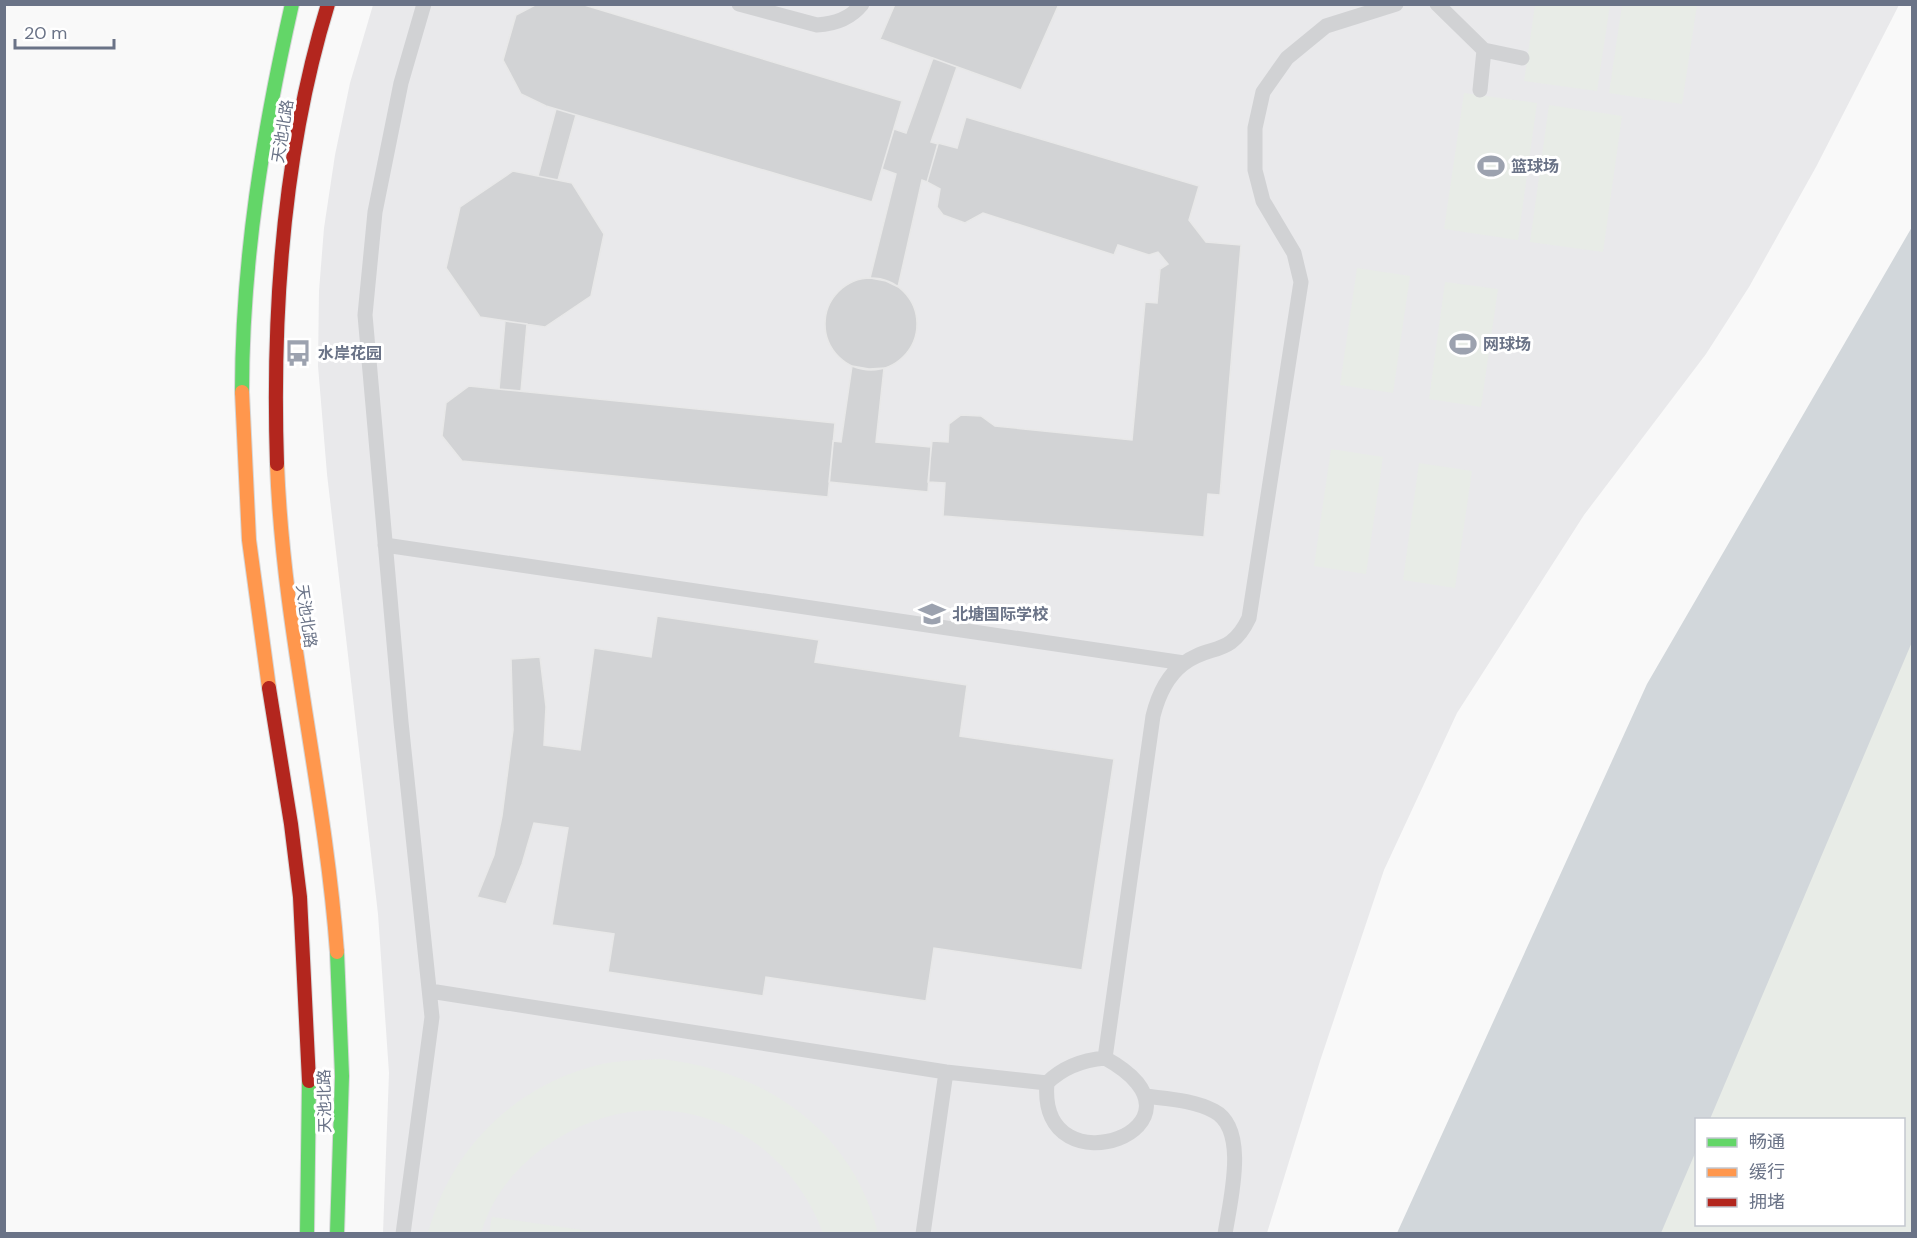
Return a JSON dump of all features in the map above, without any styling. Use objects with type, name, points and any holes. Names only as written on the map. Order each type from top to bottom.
[{"type":"street","name":"天池北路","points":[[292,4],[267,123],[256,193],[242,361],[251,555],[293,837],[305,959],[310,1080],[307,1233]]},
{"type":"street","name":"天池北路","points":[[328,4],[306,89],[289,194],[276,332],[274,406],[286,581],[322,813],[333,920],[341,1095],[337,1233]]},
{"type":"lane","points":[[403,1233],[432,1017],[365,315],[375,212],[401,83],[424,4]]},
{"type":"lane","points":[[739,4],[817,25],[829,25],[848,18],[862,4]]},
{"type":"lane","points":[[1105,1058],[1153,716],[1159,695],[1170,677],[1184,663],[1221,648],[1241,635],[1249,618],[1301,282],[1294,253],[1263,201],[1255,170],[1255,128],[1263,92],[1287,58],[1326,26],[1396,4]]},
{"type":"lane","points":[[1437,4],[1484,50],[1522,58]]},
{"type":"lane","points":[[1480,90],[1484,50]]},
{"type":"lane","points":[[386,545],[1184,663]]},
{"type":"lane","points":[[430,991],[946,1072],[1047,1083],[1070,1067],[1091,1059],[1105,1058],[1134,1077],[1145,1096],[1144,1113],[1140,1125],[1126,1136],[1095,1144],[1070,1137],[1060,1128],[1048,1109],[1047,1083]]},
{"type":"lane","points":[[923,1233],[946,1072]]},
{"type":"lane","points":[[1145,1096],[1203,1106],[1228,1122],[1232,1130],[1234,1157],[1225,1233]]},
{"type":"shaded area","name":"北塘国际学校","points":[[373,5],[1899,5],[1816,167],[1749,287],[1706,354],[1584,515],[1457,713],[1384,870],[1320,1061],[1267,1233],[383,1233],[389,1073],[378,914],[327,474],[318,366],[319,291],[324,228],[335,155],[350,83]]},
{"type":"shaded area","points":[[1535,5],[1610,5],[1597,91],[1524,81]]},
{"type":"shaded area","points":[[1622,5],[1697,5],[1682,104],[1609,93]]},
{"type":"shaded area","name":"篮球场","points":[[1464,93],[1537,103],[1518,240],[1444,229]]},
{"type":"shaded area","name":"篮球场","points":[[1549,105],[1622,116],[1603,252],[1530,242]]},
{"type":"shaded area","points":[[1912,227],[1912,642],[1710,1118],[1695,1118],[1695,1153],[1661,1233],[1397,1233],[1647,684]]},
{"type":"shaded area","points":[[1357,268],[1410,276],[1393,393],[1340,385]]},
{"type":"shaded area","name":"网球场","points":[[1445,282],[1498,289],[1481,407],[1429,399]]},
{"type":"shaded area","points":[[1331,449],[1383,457],[1366,574],[1314,566]]},
{"type":"shaded area","points":[[1419,463],[1472,471],[1455,588],[1403,580]]},
{"type":"shaded area","points":[[1912,482],[1912,1233],[1550,1233]]},
{"type":"shaded area","points":[[662,1059],[700,1066],[735,1077],[768,1092],[798,1112],[825,1135],[848,1164],[865,1196],[878,1233],[823,1233],[804,1194],[778,1162],[747,1137],[712,1120],[674,1111],[634,1111],[594,1121],[555,1140],[530,1158],[500,1192],[481,1233],[428,1233],[439,1202],[470,1147],[491,1124],[515,1104],[542,1087],[602,1064]]},
{"type":"shaded area","points":[[492,1217],[603,1233],[489,1233]]},
{"type":"building","points":[[537,4],[581,4],[902,101],[872,202],[546,106],[521,94],[503,60],[516,15]]},
{"type":"building","points":[[895,4],[1059,4],[1021,90],[880,39]]},
{"type":"building","points":[[933,58],[957,67],[931,142],[938,144],[927,182],[922,180],[898,287],[886,281],[870,278],[896,174],[882,169],[894,129],[906,133]]},
{"type":"building","points":[[556,109],[576,115],[558,180],[538,176]]},
{"type":"building","points":[[966,117],[1199,186],[1189,220],[1206,242],[1241,245],[1220,495],[1208,494],[1204,537],[943,516],[945,483],[928,482],[932,441],[948,442],[949,424],[961,415],[981,416],[995,426],[1132,440],[1145,302],[1157,303],[1160,269],[1168,264],[1158,252],[1149,255],[1118,245],[1114,255],[983,213],[965,223],[943,215],[937,207],[940,189],[927,182],[938,143],[957,148]]},
{"type":"building","points":[[513,171],[572,183],[604,234],[591,296],[545,327],[480,317],[446,268],[460,207]]},
{"type":"building","points":[[871,278],[888,282],[903,292],[913,307],[917,324],[913,341],[903,356],[888,366],[871,370],[854,366],[839,356],[829,341],[825,324],[829,307],[839,292],[854,282]]},
{"type":"building","points":[[505,321],[527,324],[521,391],[499,389]]},
{"type":"building","points":[[852,366],[869,369],[884,368],[876,442],[931,447],[928,492],[829,482],[833,441],[841,442]]},
{"type":"building","points":[[469,386],[835,423],[828,497],[462,461],[442,436],[446,403]]},
{"type":"building","points":[[657,616],[819,640],[815,662],[967,685],[960,736],[1114,759],[1082,970],[934,948],[926,1001],[766,977],[763,996],[608,972],[614,934],[552,925],[568,828],[534,823],[522,864],[506,904],[477,897],[494,855],[502,816],[513,730],[511,659],[540,657],[546,707],[544,745],[580,750],[594,648],[651,657]]},
{"type":"traffic: fast","points":[[242,392],[246,294],[256,196],[263,148],[292,4]]},
{"type":"traffic: fast","points":[[337,952],[342,1076],[337,1234]]},
{"type":"traffic: fast","points":[[307,1234],[309,1081]]},
{"type":"traffic: slow","points":[[242,392],[249,540],[269,688]]},
{"type":"traffic: slow","points":[[277,464],[287,587],[323,830],[337,952]]},
{"type":"traffic: jam","points":[[277,464],[277,348],[284,232],[300,116],[328,4]]},
{"type":"traffic: jam","points":[[269,688],[291,824],[300,897],[309,1081]]},
{"type":"place","name":"篮球场","points":[[1491,166]]},
{"type":"place","name":"网球场","points":[[1463,344]]},
{"type":"place","name":"水岸花园","points":[[298,353]]},
{"type":"place","name":"北塘国际学校","points":[[932,614]]}]
